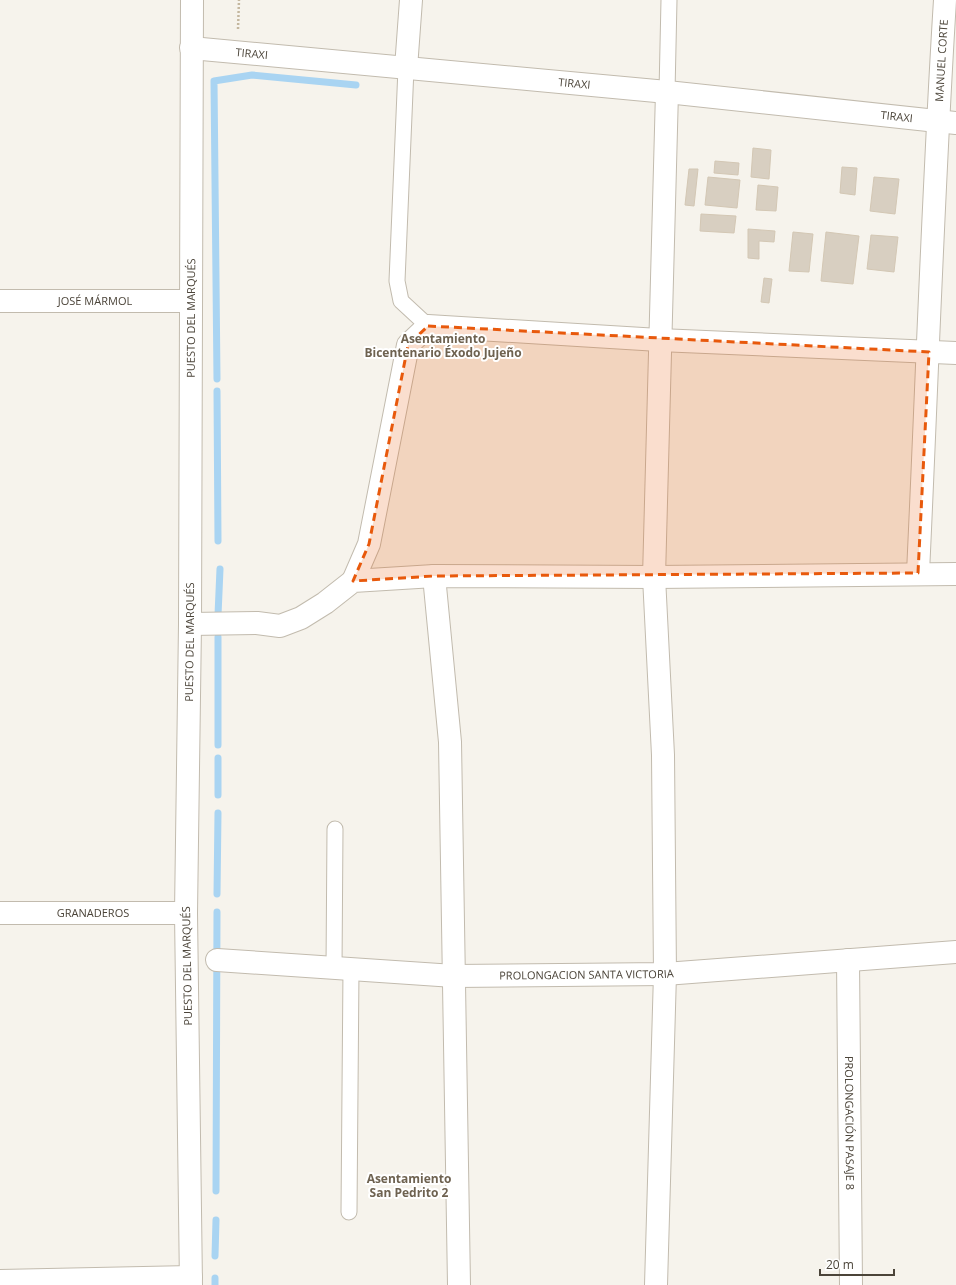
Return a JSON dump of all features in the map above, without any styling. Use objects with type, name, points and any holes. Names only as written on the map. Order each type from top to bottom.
[{"type":"street","name":"PUESTO DEL MARQUÉS","points":[[191,1281],[186,913],[190,624],[192,0]]},
{"type":"street","points":[[406,68],[411,0]]},
{"type":"street","name":"MANUEL CORTE","points":[[918,573],[929,352],[947,123],[945,0]]},
{"type":"street","name":"TIRAXI","points":[[191,48],[666,92],[947,123]]},
{"type":"street","points":[[656,1285],[665,974],[663,754],[654,577],[666,92]]},
{"type":"street","name":"JOSÉ MÁRMOL","points":[[0,300],[190,301]]},
{"type":"street","points":[[190,624],[257,624],[280,626],[301,618],[313,611],[353,581],[369,544],[408,345],[428,326],[659,340],[956,353]]},
{"type":"street","points":[[353,581],[434,576],[654,577],[918,573],[956,574]]},
{"type":"street","points":[[434,576],[450,742],[459,1285]]},
{"type":"street","name":"GRANADEROS","points":[[0,913],[186,913]]},
{"type":"street","name":"PROLONGACION SANTA VICTORIA","points":[[217,960],[454,976],[665,974],[956,952]]},
{"type":"street","name":"PROLONGACIÓN PASAJE 8","points":[[848,960],[851,1285]]},
{"type":"street","points":[[0,1280],[191,1281]]},
{"type":"lane","points":[[666,92],[669,0]]},
{"type":"lane","points":[[406,68],[397,281],[401,301],[428,326]]},
{"type":"lane","points":[[335,829],[342,969],[349,1212]]},
{"type":"highlighted area","points":[[428,326],[929,352],[918,573],[434,576],[353,581],[369,544],[408,345]]},
{"type":"building","points":[[753,148],[771,150],[769,179],[751,177]]},
{"type":"building","points":[[715,161],[739,163],[738,175],[714,173]]},
{"type":"building","points":[[842,167],[857,168],[855,195],[840,193]]},
{"type":"building","points":[[689,169],[698,169],[694,206],[685,205]]},
{"type":"building","points":[[708,177],[740,180],[737,208],[705,205]]},
{"type":"building","points":[[874,177],[899,179],[895,214],[870,211]]},
{"type":"building","points":[[758,185],[778,187],[776,211],[756,210]]},
{"type":"building","points":[[701,214],[736,216],[734,233],[700,231]]},
{"type":"building","points":[[748,229],[775,231],[774,242],[759,241],[759,259],[748,258]]},
{"type":"building","points":[[793,232],[813,234],[809,272],[789,271]]},
{"type":"building","points":[[826,232],[859,236],[853,284],[821,281]]},
{"type":"building","points":[[871,235],[898,237],[894,272],[867,269]]},
{"type":"building","points":[[764,278],[772,279],[769,303],[761,302]]},
{"type":"waterway","points":[[217,379],[214,81],[252,75],[356,85]]},
{"type":"waterway","points":[[217,391],[218,541]]},
{"type":"waterway","points":[[218,615],[220,569]]},
{"type":"waterway","points":[[218,637],[218,745]]},
{"type":"waterway","points":[[218,758],[218,795]]},
{"type":"waterway","points":[[217,894],[218,813]]},
{"type":"waterway","points":[[216,1191],[217,912]]},
{"type":"waterway","points":[[215,1256],[216,1220]]},
{"type":"waterway","points":[[215,1278],[215,1285]]},
{"type":"district","name":"Asentamiento Bicentenario Éxodo Jujeño","points":[[443,346]]},
{"type":"district","name":"Asentamiento San Pedrito 2","points":[[409,1186]]}]
